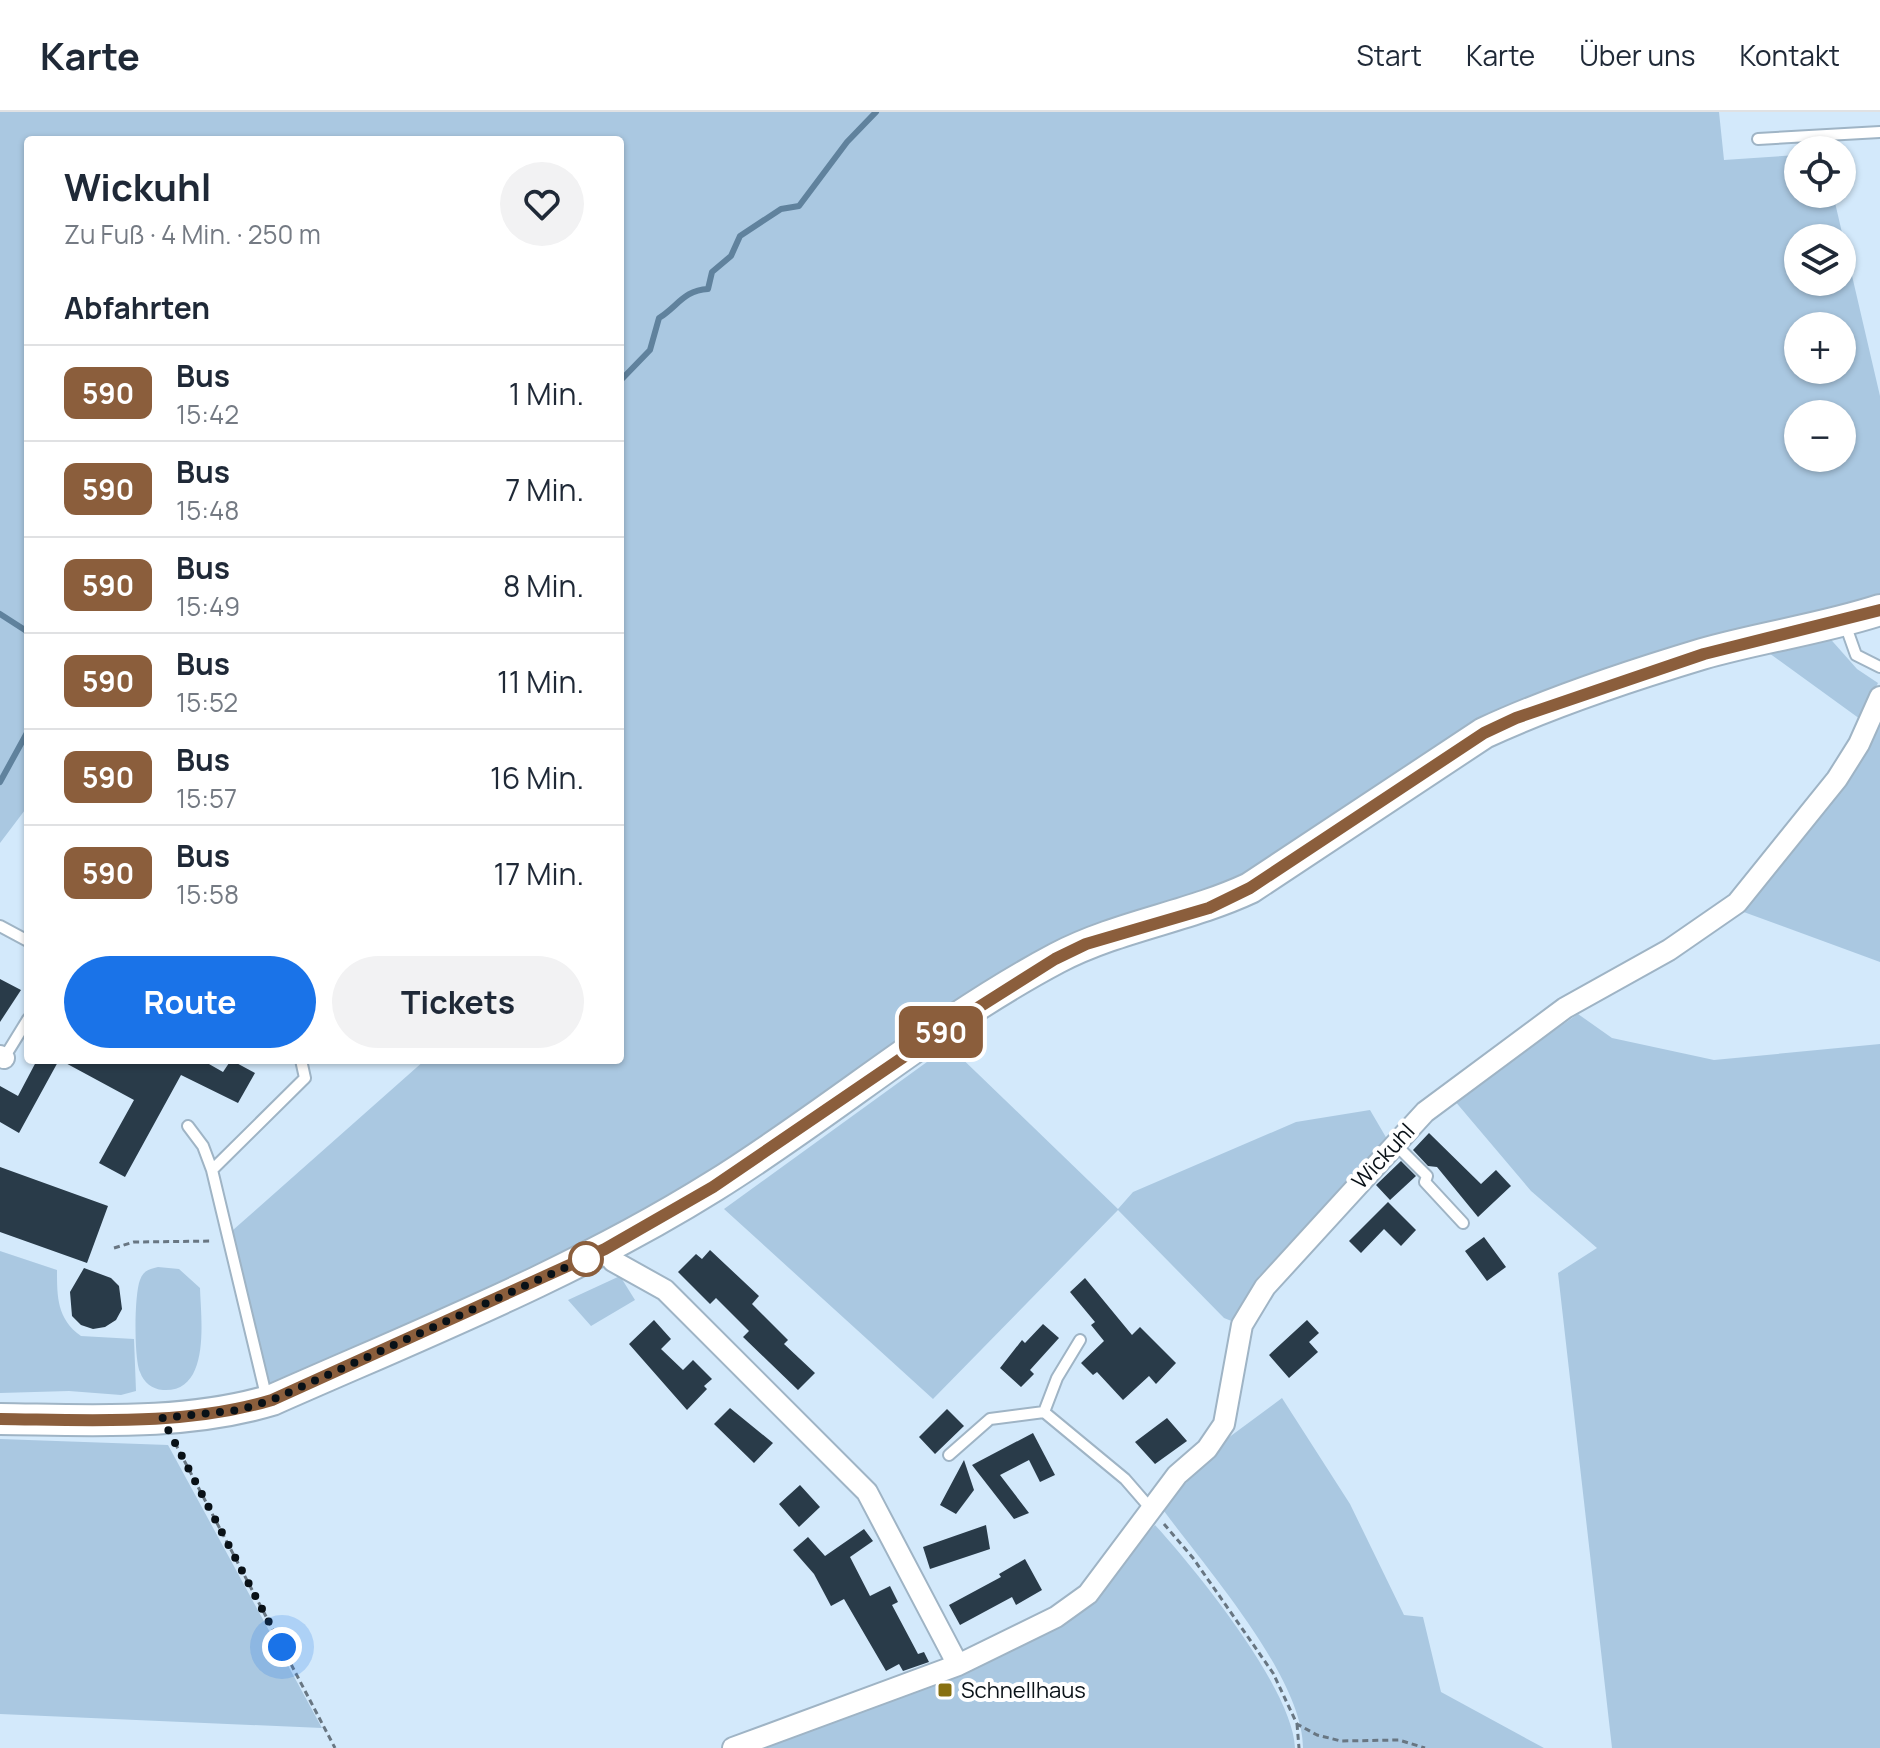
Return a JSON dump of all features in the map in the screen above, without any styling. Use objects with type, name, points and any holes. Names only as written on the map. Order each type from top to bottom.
[{"type":"street","points":[[0,1419],[162,1418],[239,1410],[272,1400],[605,1249],[713,1187],[949,1026],[1055,959],[1086,944],[1209,908],[1250,888],[1484,733],[1516,718],[1704,654],[1845,622],[1880,610]]},
{"type":"street","name":"Wickuhl","points":[[733,1748],[958,1665],[1056,1617],[1088,1594],[1123,1552],[1177,1475],[1207,1449],[1224,1424],[1242,1325],[1253,1303],[1425,1112],[1520,1039],[1669,950],[1737,903],[1837,779],[1859,744],[1880,697]]},
{"type":"street","points":[[605,1249],[613,1261],[665,1290],[867,1492],[958,1665]]},
{"type":"lane","points":[[1758,139],[1880,132]]},
{"type":"lane","points":[[1845,622],[1856,655],[1880,667]]},
{"type":"lane","points":[[0,926],[24,939]]},
{"type":"lane","points":[[2,1057],[24,1025]]},
{"type":"lane","points":[[212,1170],[305,1078],[303,1064]]},
{"type":"lane","points":[[188,1126],[203,1146],[212,1170],[264,1387],[272,1400]]},
{"type":"lane","points":[[1395,1144],[1427,1176],[1425,1182],[1463,1223]]},
{"type":"lane","points":[[1044,1412],[1057,1378],[1080,1340]]},
{"type":"lane","points":[[949,1455],[990,1419],[1044,1412],[1125,1479],[1151,1509]]},
{"type":"path","points":[[114,1248],[134,1242],[230,1241]]},
{"type":"path","points":[[162,1418],[335,1748]]},
{"type":"path","points":[[1151,1509],[1193,1558],[1273,1673],[1297,1724],[1299,1748]]},
{"type":"path","points":[[1297,1724],[1317,1735],[1341,1741],[1399,1740],[1425,1748]]},
{"type":"shaded area","points":[[0,112],[1719,112],[1724,160],[1784,156],[1784,208],[1836,208],[1840,224],[1784,224],[1784,296],[1856,296],[1856,293],[1880,396],[1880,593],[1812,619],[1487,721],[1233,884],[1052,943],[647,1213],[388,1338],[264,1387],[235,1262],[233,1230],[420,1064],[624,1064],[624,136],[24,136],[24,811],[0,843]]},
{"type":"shaded area","points":[[1826,634],[1857,669],[1878,683],[1860,719],[1762,648]]},
{"type":"shaded area","points":[[1880,717],[1880,962],[1741,911]]},
{"type":"shaded area","points":[[1578,1014],[1612,1038],[1714,1060],[1880,1044],[1880,1748],[1612,1748],[1558,1273],[1597,1248],[1531,1191],[1454,1100]]},
{"type":"shaded area","points":[[949,1046],[1118,1209],[1133,1192],[1296,1122],[1370,1110],[1387,1139],[1259,1276],[1234,1322],[1224,1318],[1118,1210],[933,1399],[724,1209]]},
{"type":"shaded area","points":[[0,1251],[57,1270],[60,1307],[67,1322],[81,1336],[134,1339],[136,1391],[121,1395],[69,1391],[0,1393]]},
{"type":"shaded area","points":[[158,1267],[179,1269],[200,1288],[201,1335],[196,1367],[189,1380],[178,1388],[163,1390],[149,1385],[142,1376],[136,1341],[140,1280],[147,1271]]},
{"type":"shaded area","points":[[620,1276],[635,1300],[591,1326],[568,1300]]},
{"type":"shaded area","points":[[1282,1398],[1350,1504],[1404,1615],[1423,1617],[1441,1692],[1544,1748],[1303,1748],[1299,1720],[1270,1657],[1164,1511],[1168,1502],[1228,1438]]},
{"type":"shaded area","points":[[0,1439],[168,1445],[322,1728],[0,1714]]},
{"type":"shaded area","points":[[1155,1525],[1217,1600],[1261,1663],[1290,1723],[1295,1748],[756,1748],[1092,1598]]},
{"type":"building","points":[[0,979],[21,990],[0,1022]]},
{"type":"building","points":[[35,1064],[57,1064],[19,1133],[0,1122],[0,1086],[18,1096]]},
{"type":"building","points":[[67,1064],[209,1064],[223,1072],[228,1064],[238,1064],[255,1073],[238,1103],[181,1075],[125,1177],[99,1163],[134,1100]]},
{"type":"building","points":[[1429,1133],[1481,1184],[1496,1170],[1511,1186],[1478,1217],[1437,1167],[1428,1166],[1413,1150]]},
{"type":"building","points":[[1401,1161],[1416,1176],[1390,1200],[1376,1185]]},
{"type":"building","points":[[0,1167],[108,1206],[87,1263],[0,1232]]},
{"type":"building","points":[[1388,1202],[1416,1230],[1401,1246],[1384,1229],[1361,1253],[1349,1241]]},
{"type":"building","points":[[1484,1237],[1506,1267],[1487,1281],[1465,1251]]},
{"type":"building","points":[[710,1250],[759,1296],[752,1304],[788,1340],[784,1344],[815,1373],[798,1390],[743,1337],[749,1331],[716,1298],[710,1304],[678,1272],[696,1254],[702,1259]]},
{"type":"building","points":[[84,1268],[111,1278],[119,1286],[122,1309],[116,1320],[105,1327],[93,1329],[81,1325],[72,1316],[70,1292]]},
{"type":"building","points":[[1085,1278],[1132,1335],[1140,1327],[1176,1363],[1156,1384],[1149,1376],[1123,1400],[1097,1372],[1093,1375],[1081,1363],[1104,1341],[1091,1325],[1095,1322],[1070,1292]]},
{"type":"building","points":[[654,1320],[671,1339],[661,1349],[683,1370],[693,1360],[712,1379],[687,1410],[629,1344]]},
{"type":"building","points":[[1307,1320],[1319,1333],[1309,1342],[1318,1352],[1289,1378],[1269,1355]]},
{"type":"building","points":[[1043,1324],[1059,1338],[1030,1370],[1034,1374],[1021,1387],[1000,1368],[1022,1340],[1025,1343]]},
{"type":"building","points":[[730,1408],[773,1443],[754,1463],[714,1424]]},
{"type":"building","points":[[947,1409],[964,1426],[935,1454],[919,1437]]},
{"type":"building","points":[[1167,1418],[1187,1441],[1155,1464],[1135,1442]]},
{"type":"building","points":[[1033,1433],[1055,1475],[1040,1482],[1029,1460],[1000,1475],[1029,1513],[1014,1519],[972,1465]]},
{"type":"building","points":[[964,1460],[974,1490],[956,1514],[940,1505]]},
{"type":"building","points":[[800,1485],[820,1507],[799,1527],[779,1504]]},
{"type":"building","points":[[986,1525],[990,1549],[930,1569],[923,1547]]},
{"type":"building","points":[[864,1529],[873,1541],[850,1557],[870,1596],[890,1586],[898,1602],[892,1605],[918,1654],[924,1652],[929,1662],[903,1671],[899,1664],[886,1671],[844,1599],[831,1606],[814,1574],[793,1550],[808,1537],[825,1556]]},
{"type":"building","points":[[1025,1559],[1042,1590],[1016,1605],[1012,1597],[960,1625],[949,1605],[1001,1577],[999,1574]]},
{"type":"waterway","points":[[624,377],[650,350],[659,318],[693,292],[708,289],[712,272],[731,256],[740,236],[781,209],[799,206],[847,142],[876,112]]},
{"type":"waterway","points":[[0,614],[24,629]]},
{"type":"waterway","points":[[0,782],[24,738]]},
{"type":"bus line","name":"590","points":[[0,1419],[162,1418],[239,1410],[272,1400],[605,1249],[713,1187],[949,1026],[1055,959],[1086,944],[1209,908],[1250,888],[1484,733],[1516,718],[1704,654],[1845,622],[1880,610]]},
{"type":"place","name":"Schnellhaus","points":[[945,1690]]},
{"type":"route","points":[[282,1647],[162,1418],[239,1410],[272,1400],[591,1256],[586,1259]]}]
